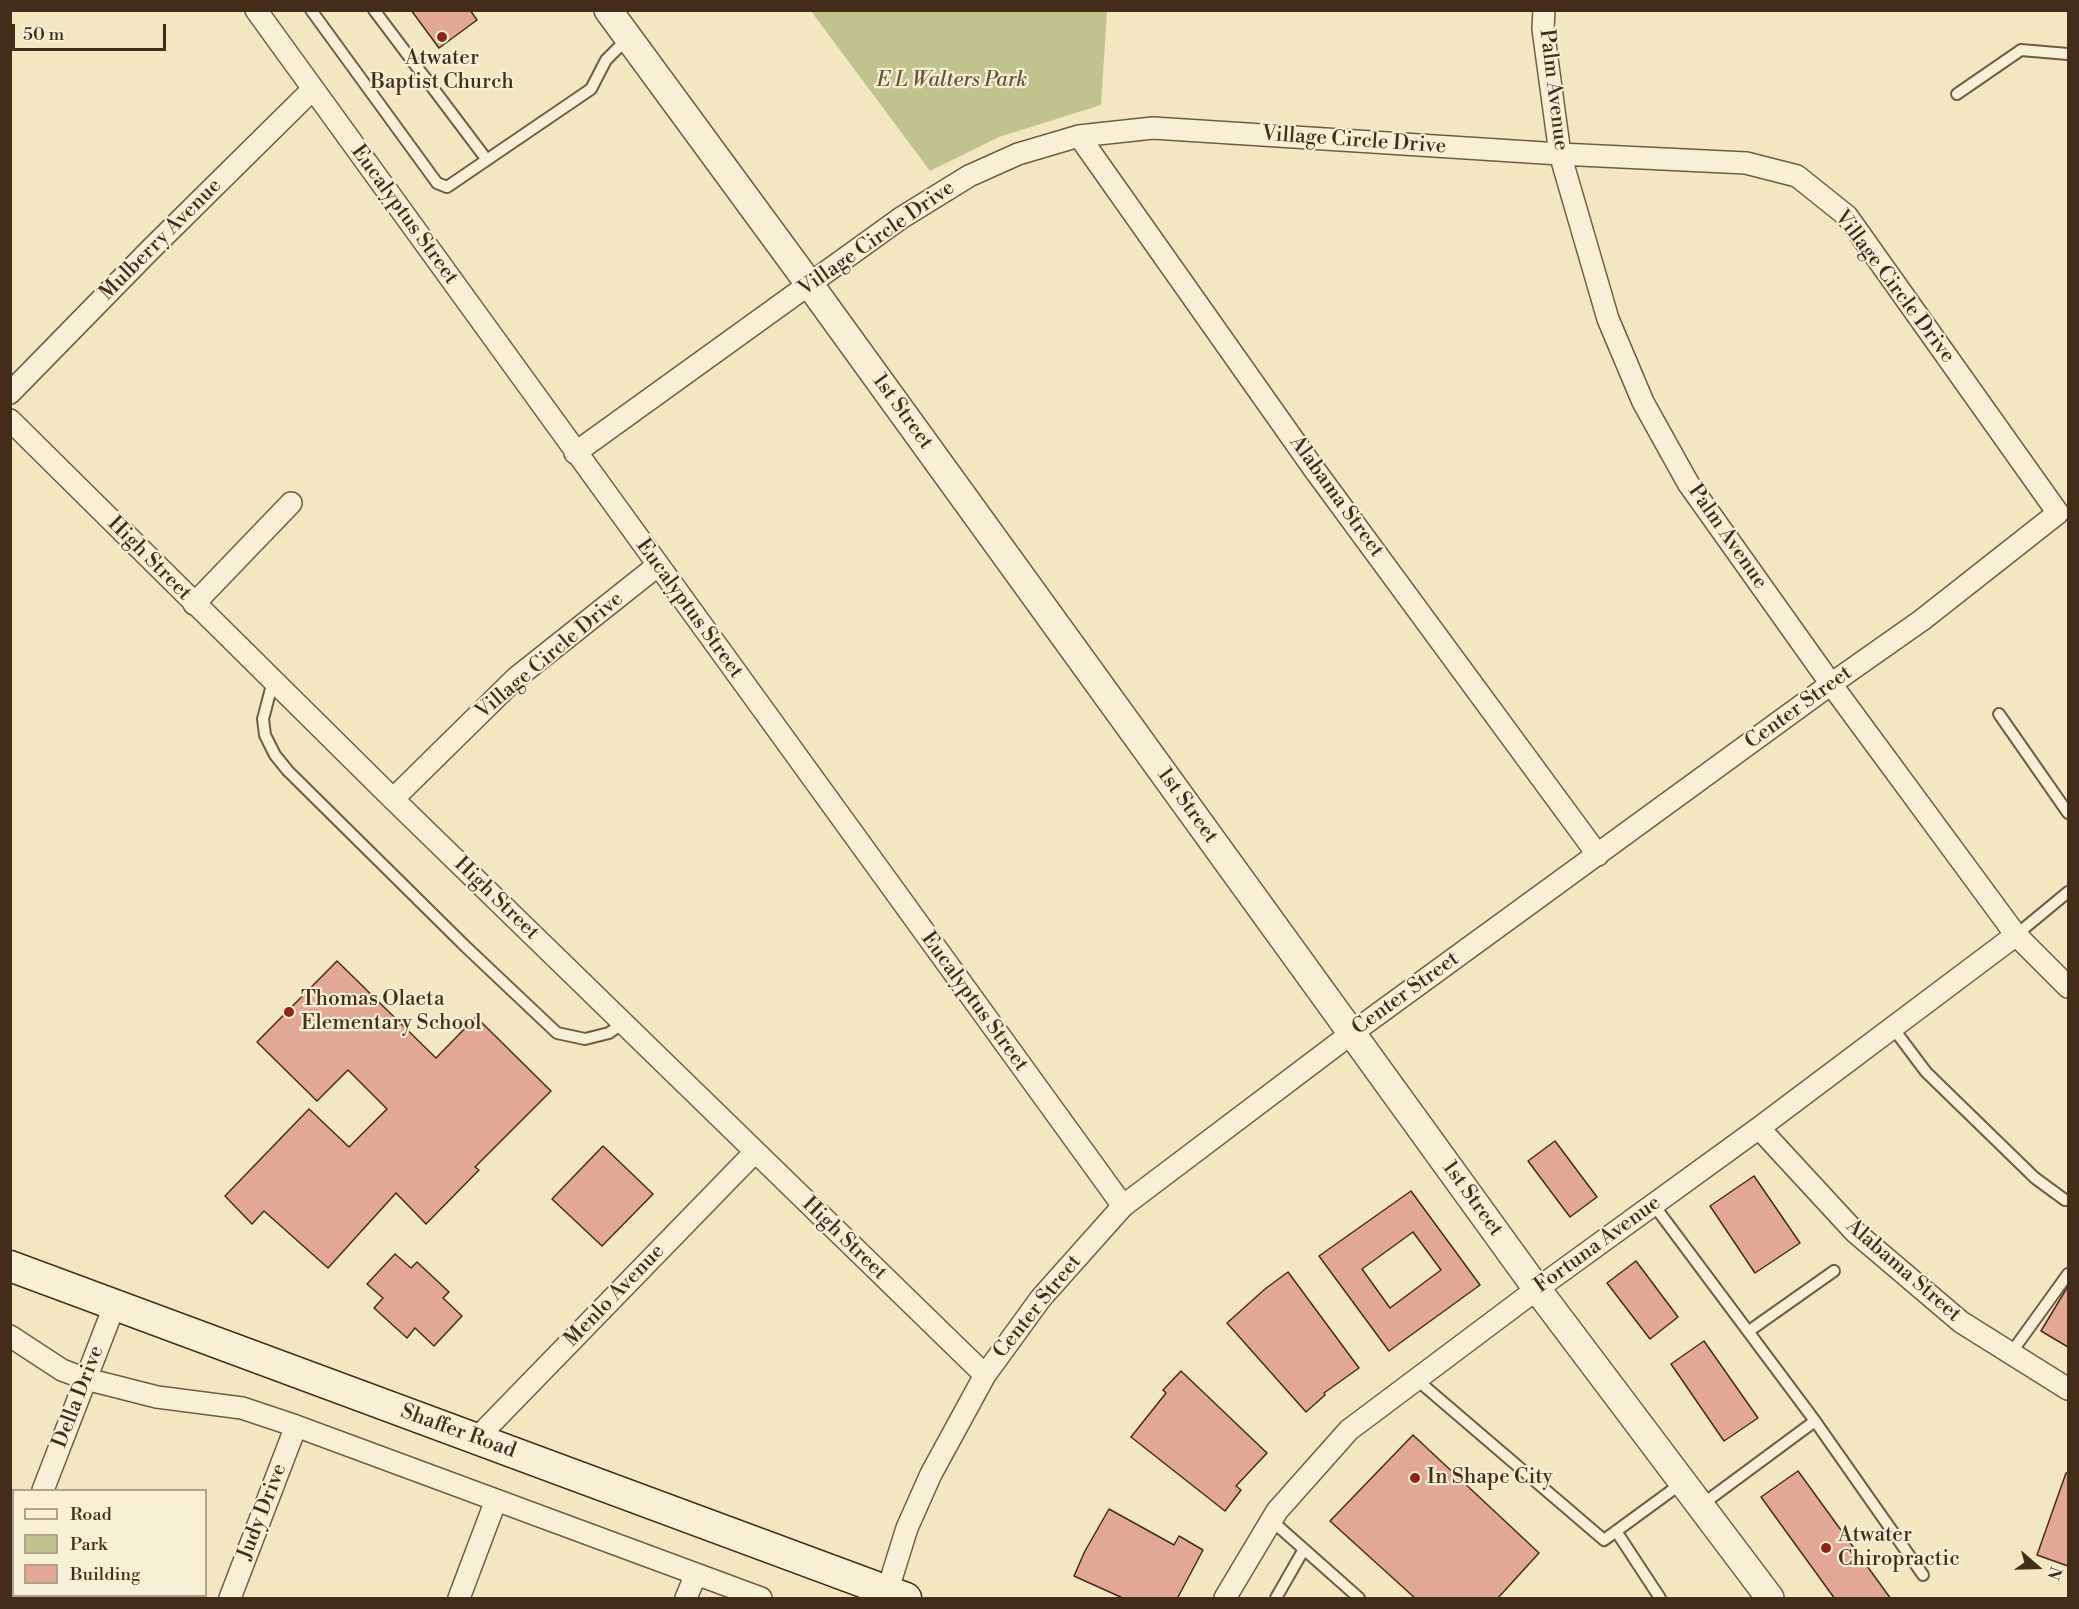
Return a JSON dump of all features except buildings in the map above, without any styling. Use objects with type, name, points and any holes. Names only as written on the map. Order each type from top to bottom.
[{"type":"main road","name":"Shaffer Road","points":[[10,1266],[896,1595]]},
{"type":"street","name":"Eucalyptus Street","points":[[256,10],[1123,1206]]},
{"type":"street","name":"1st Street","points":[[608,10],[1537,1288],[1770,1599]]},
{"type":"street","name":"Palm Avenue","points":[[1545,10],[1544,29],[1560,154],[1608,319],[1643,402],[1688,483],[1830,684],[2016,935],[2068,987]]},
{"type":"street","name":"Mulberry Avenue","points":[[10,393],[313,89]]},
{"type":"street","name":"Village Circle Drive","points":[[575,453],[901,218],[969,176],[1018,154],[1078,136],[1153,128],[1560,154],[1746,163],[1797,176],[1847,216],[2058,513]]},
{"type":"street","name":"Alabama Street","points":[[1078,136],[1321,478],[1598,855]]},
{"type":"street","name":"High Street","points":[[10,420],[194,604],[984,1375]]},
{"type":"street","points":[[194,604],[291,503]]},
{"type":"street","name":"Center Street","points":[[896,1595],[907,1528],[932,1474],[984,1375],[1041,1298],[1123,1206],[1352,1033],[1830,684],[1922,620],[2058,513]]},
{"type":"street","name":"Village Circle Drive","points":[[393,799],[516,678],[657,566]]},
{"type":"street","name":"Fortuna Avenue","points":[[1225,1599],[1277,1511],[1348,1430],[1537,1288],[1759,1128],[2016,935]]},
{"type":"street","name":"Alabama Street","points":[[1759,1128],[1854,1232],[1961,1322],[2068,1389]]},
{"type":"street","name":"Menlo Avenue","points":[[476,1439],[755,1152]]},
{"type":"street","name":"Della Drive","points":[[44,1489],[115,1304]]},
{"type":"street","points":[[10,1336],[62,1370],[86,1379],[157,1397],[242,1408],[761,1599]]},
{"type":"street","name":"Judy Drive","points":[[230,1599],[296,1426]]},
{"type":"street","points":[[459,1599],[496,1500]]},
{"type":"street","points":[[687,1599],[696,1574]]},
{"type":"lane","points":[[310,10],[437,183],[447,187],[591,89],[606,60],[628,38]]},
{"type":"lane","points":[[374,10],[487,160]]},
{"type":"lane","points":[[1957,94],[2021,50],[2068,54]]},
{"type":"lane","points":[[273,681],[264,718],[265,735],[275,755],[288,771],[466,947],[557,1033],[585,1039],[609,1033],[623,1023]]},
{"type":"lane","points":[[1999,714],[2068,813]]},
{"type":"lane","points":[[2016,935],[2068,892]]},
{"type":"lane","points":[[1893,1028],[1926,1072],[2036,1178],[2068,1200]]},
{"type":"lane","points":[[1653,1204],[1749,1331],[1923,1575]]},
{"type":"lane","points":[[1749,1331],[1834,1271]]},
{"type":"lane","points":[[2012,1353],[2068,1274]]},
{"type":"lane","points":[[1416,1379],[1604,1540],[1683,1483]]},
{"type":"lane","points":[[1700,1506],[1815,1422]]},
{"type":"lane","points":[[1271,1520],[1359,1599]]},
{"type":"lane","points":[[1616,1531],[1660,1599]]},
{"type":"lane","points":[[1276,1599],[1304,1549]]},
{"type":"green space","name":"E L Walters Park","points":[[811,11],[1107,11],[1101,105],[999,137],[930,171]]},
{"type":"place","name":"Atwater Baptist Church","points":[[442,37]]},
{"type":"place","name":"Thomas Olaeta Elementary School","points":[[289,1012]]},
{"type":"place","name":"In Shape City","points":[[1415,1478]]},
{"type":"place","name":"Atwater Chiropractic","points":[[1826,1548]]}]
